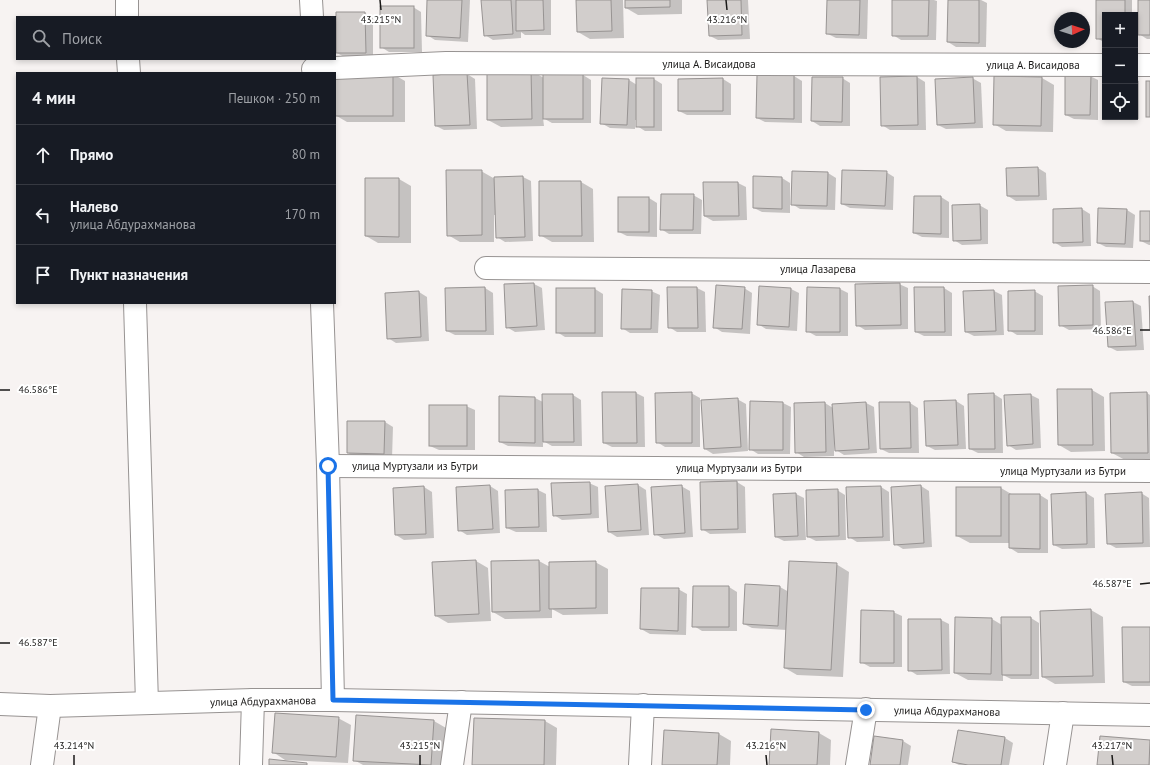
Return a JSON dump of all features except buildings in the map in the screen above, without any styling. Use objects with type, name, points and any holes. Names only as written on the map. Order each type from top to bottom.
[{"type":"street","points":[[127,0],[127,16]]},
{"type":"street","points":[[311,0],[312,16]]},
{"type":"street","points":[[128,60],[129,72]]},
{"type":"street","name":"улица А. Висаидова","points":[[313,67],[446,63],[1102,65]]},
{"type":"street","points":[[1138,65],[1150,65]]},
{"type":"street","name":"улица Лазарева","points":[[486,268],[1150,272]]},
{"type":"street","points":[[135,304],[147,703]]},
{"type":"street","points":[[322,304],[328,466],[333,700]]},
{"type":"street","name":"улица Муртузали из Бутри","points":[[328,466],[1150,471]]},
{"type":"street","points":[[251,765],[253,700]]},
{"type":"street","name":"улица Абдурахманова","points":[[0,704],[50,706],[253,700],[333,700],[1150,715]]},
{"type":"street","points":[[452,765],[462,702]]},
{"type":"street","points":[[42,765],[50,706]]},
{"type":"street","points":[[640,765],[643,706]]},
{"type":"street","points":[[857,765],[866,710]]},
{"type":"street","points":[[1055,765],[1063,713]]},
{"type":"route","points":[[328,466],[333,700],[866,710]]}]
